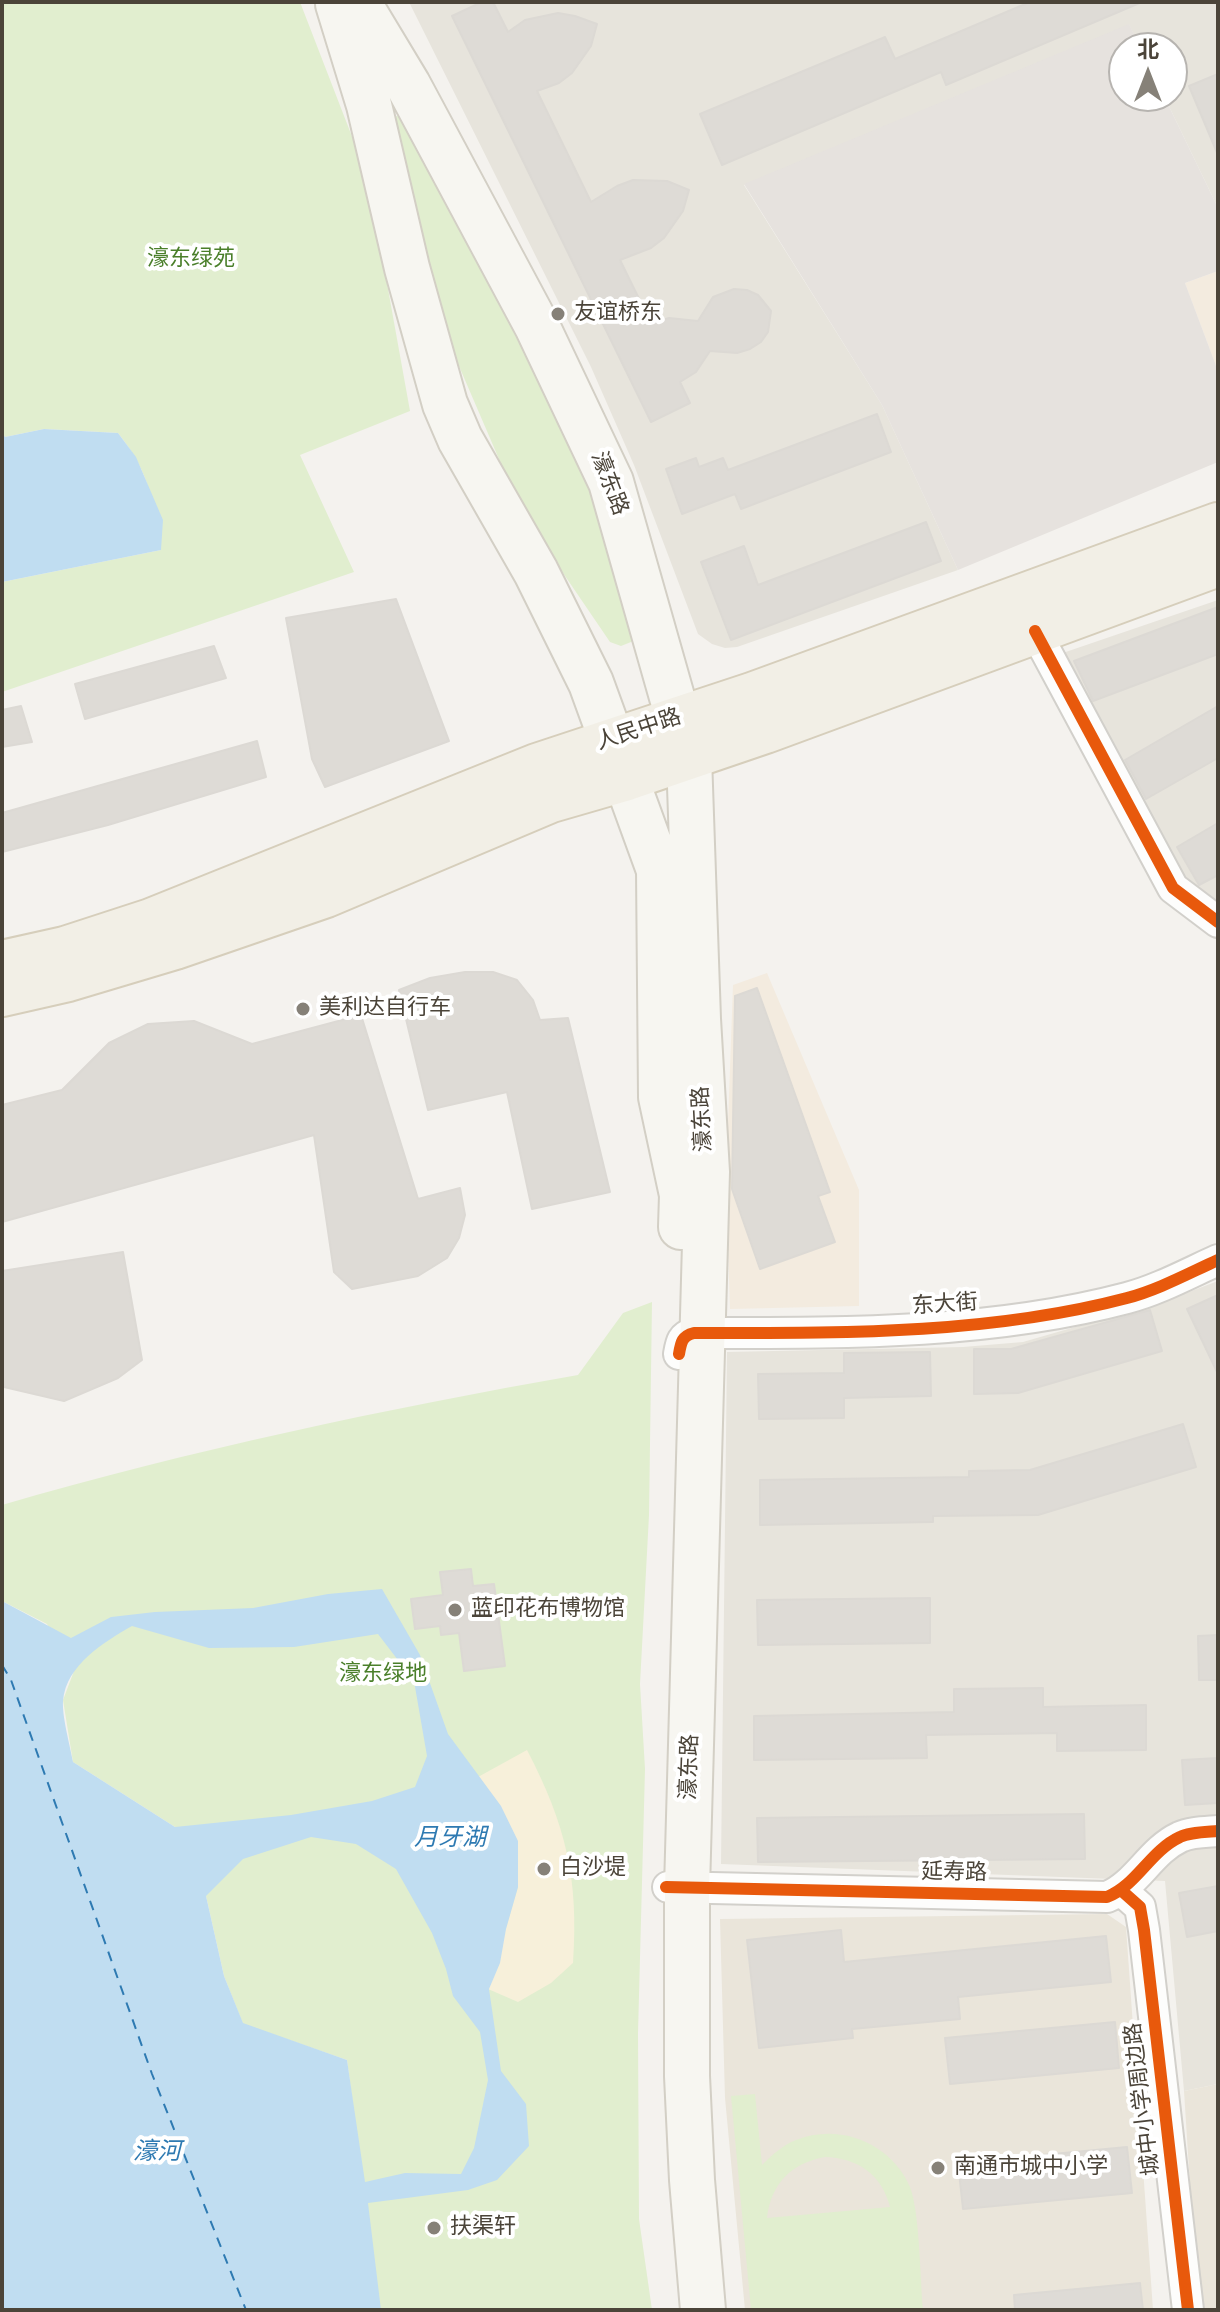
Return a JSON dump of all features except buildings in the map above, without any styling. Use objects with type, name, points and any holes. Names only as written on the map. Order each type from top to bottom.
[{"type":"main road","name":"濠东路","points":[[337,2],[369,105],[407,268],[445,404],[460,439],[536,572],[591,683],[659,870],[661,1097],[682,1195],[691,1343]]},
{"type":"main road","name":"濠东路","points":[[358,2],[408,85],[537,326],[611,482],[684,738],[707,1172],[691,1343],[676,1887],[665,2063],[668,2172],[682,2310]]},
{"type":"main road","name":"人民中路","points":[[684,738],[1218,525]]},
{"type":"main road","name":"人民中路","points":[[66,964],[151,921],[537,766],[620,758],[1035,631],[1218,564]]},
{"type":"main road","points":[[2,963],[66,964]]},
{"type":"main road","points":[[2,994],[66,964]]},
{"type":"main road","name":"濠东路","points":[[676,1887],[692,2180],[703,2310]]},
{"type":"street","points":[[1035,631],[1173,888],[1218,922]]},
{"type":"street","name":"东大街","points":[[691,1343],[1014,1322],[1130,1297],[1218,1260]]},
{"type":"street","points":[[1122,1891],[1150,1858],[1182,1836],[1218,1831]]},
{"type":"street","name":"延寿路","points":[[676,1887],[1107,1897],[1122,1891]]},
{"type":"street","name":"城中小学周边路","points":[[1122,1891],[1140,1907],[1144,1930],[1188,2310]]},
{"type":"shaded area","points":[[409,2],[1218,2],[1218,208],[1172,112],[1188,112],[1188,32],[1133,32],[1129,25],[744,185],[882,405],[958,570],[737,647],[725,648],[712,644],[698,634],[634,465],[591,367]]},
{"type":"shaded area","points":[[1129,24],[1133,32],[1110,32]]},
{"type":"shaded area","points":[[1108,33],[1108,112],[1172,112],[1218,208],[1218,271],[1185,283],[1218,371],[1218,462],[958,570],[882,405],[744,184]]},
{"type":"shaded area","points":[[1218,271],[1218,371],[1185,283]]},
{"type":"shaded area","points":[[1218,600],[1218,905],[1194,893],[1051,657]]},
{"type":"shaded area","points":[[767,973],[859,1190],[859,1306],[730,1309],[726,1179],[733,985]]},
{"type":"shaded area","points":[[1218,1281],[1218,2084],[1184,2091],[1165,1881],[721,1864],[727,1352],[963,1347],[1023,1342],[1165,1301]]},
{"type":"shaded area","name":"南通市城中小学","points":[[1107,1914],[1126,1927],[1153,2310],[745,2310],[725,2098],[720,1919]]},
{"type":"shaded area","points":[[1218,2084],[1218,2310],[1198,2310],[1184,2091]]},
{"type":"green space","name":"濠东绿苑","points":[[2,2],[300,2],[368,178],[410,411],[300,455],[354,572],[2,692],[2,582],[161,550],[144,475],[118,433],[44,429],[5,437],[2,432]]},
{"type":"green space","points":[[397,116],[405,118],[589,471],[636,640],[621,646],[610,642],[529,523],[514,494],[422,280],[390,119]]},
{"type":"green space","name":"濠东绿地","points":[[652,1302],[649,1515],[640,1684],[645,1769],[638,2033],[639,2219],[652,2310],[380,2310],[347,2060],[243,2024],[224,1976],[206,1896],[175,1827],[73,1762],[63,1700],[74,1671],[47,1624],[2,1601],[2,1505],[144,1466],[288,1432],[578,1375],[623,1313]]},
{"type":"green space","points":[[755,2094],[762,2165],[791,2142],[813,2135],[830,2134],[863,2141],[891,2159],[902,2172],[913,2199],[923,2310],[751,2310],[731,2096]],"holes":[[[837,2158],[858,2165],[874,2177],[881,2185],[890,2207],[767,2218],[778,2185],[793,2170],[813,2160]]]},
{"type":"sand","name":"白沙堤","points":[[527,1750],[551,1803],[567,1853],[574,1905],[573,1963],[551,1983],[518,2002],[488,1989],[518,1887],[478,1777]]},
{"type":"water","points":[[44,429],[118,433],[136,457],[163,520],[161,550],[2,582],[2,432],[5,437]]},
{"type":"water","name":"濠河","points":[[382,1589],[420,1655],[448,1734],[501,1806],[518,1841],[518,1887],[500,1963],[489,1989],[501,2071],[526,2104],[529,2146],[497,2180],[468,2190],[368,2203],[381,2310],[2,2310],[2,1601],[71,1638],[111,1617],[253,1608],[328,1594]],"holes":[[[132,1626],[209,1648],[294,1647],[378,1634],[414,1681],[427,1756],[415,1787],[372,1801],[291,1815],[175,1827],[73,1762],[63,1701],[71,1676],[88,1656]],[[311,1837],[356,1844],[396,1869],[432,1933],[453,1996],[480,2032],[488,2080],[474,2148],[461,2174],[405,2173],[365,2182],[347,2060],[243,2023],[224,1976],[206,1896],[243,1859]]]},
{"type":"ferry route","points":[[2,1665],[11,1680],[152,2074],[246,2310]]},
{"type":"cycle path","points":[[1035,631],[1173,888],[1218,922]]},
{"type":"cycle path","points":[[679,1354],[683,1340],[694,1333],[912,1329],[1021,1319],[1074,1310],[1139,1295],[1218,1260]]},
{"type":"cycle path","points":[[666,1887],[1107,1897],[1127,1885],[1169,1843],[1188,1834],[1218,1831]]},
{"type":"cycle path","points":[[1122,1891],[1140,1907],[1144,1930],[1188,2310]]},
{"type":"place","name":"友谊桥东","points":[[558,314]]},
{"type":"place","name":"美利达自行车","points":[[303,1009]]},
{"type":"place","name":"蓝印花布博物馆","points":[[455,1610]]},
{"type":"place","name":"白沙堤","points":[[544,1869]]},
{"type":"place","name":"南通市城中小学","points":[[938,2168]]},
{"type":"place","name":"扶渠轩","points":[[434,2228]]},
{"type":"water label","name":"月牙湖","points":[[450,1840]]}]
